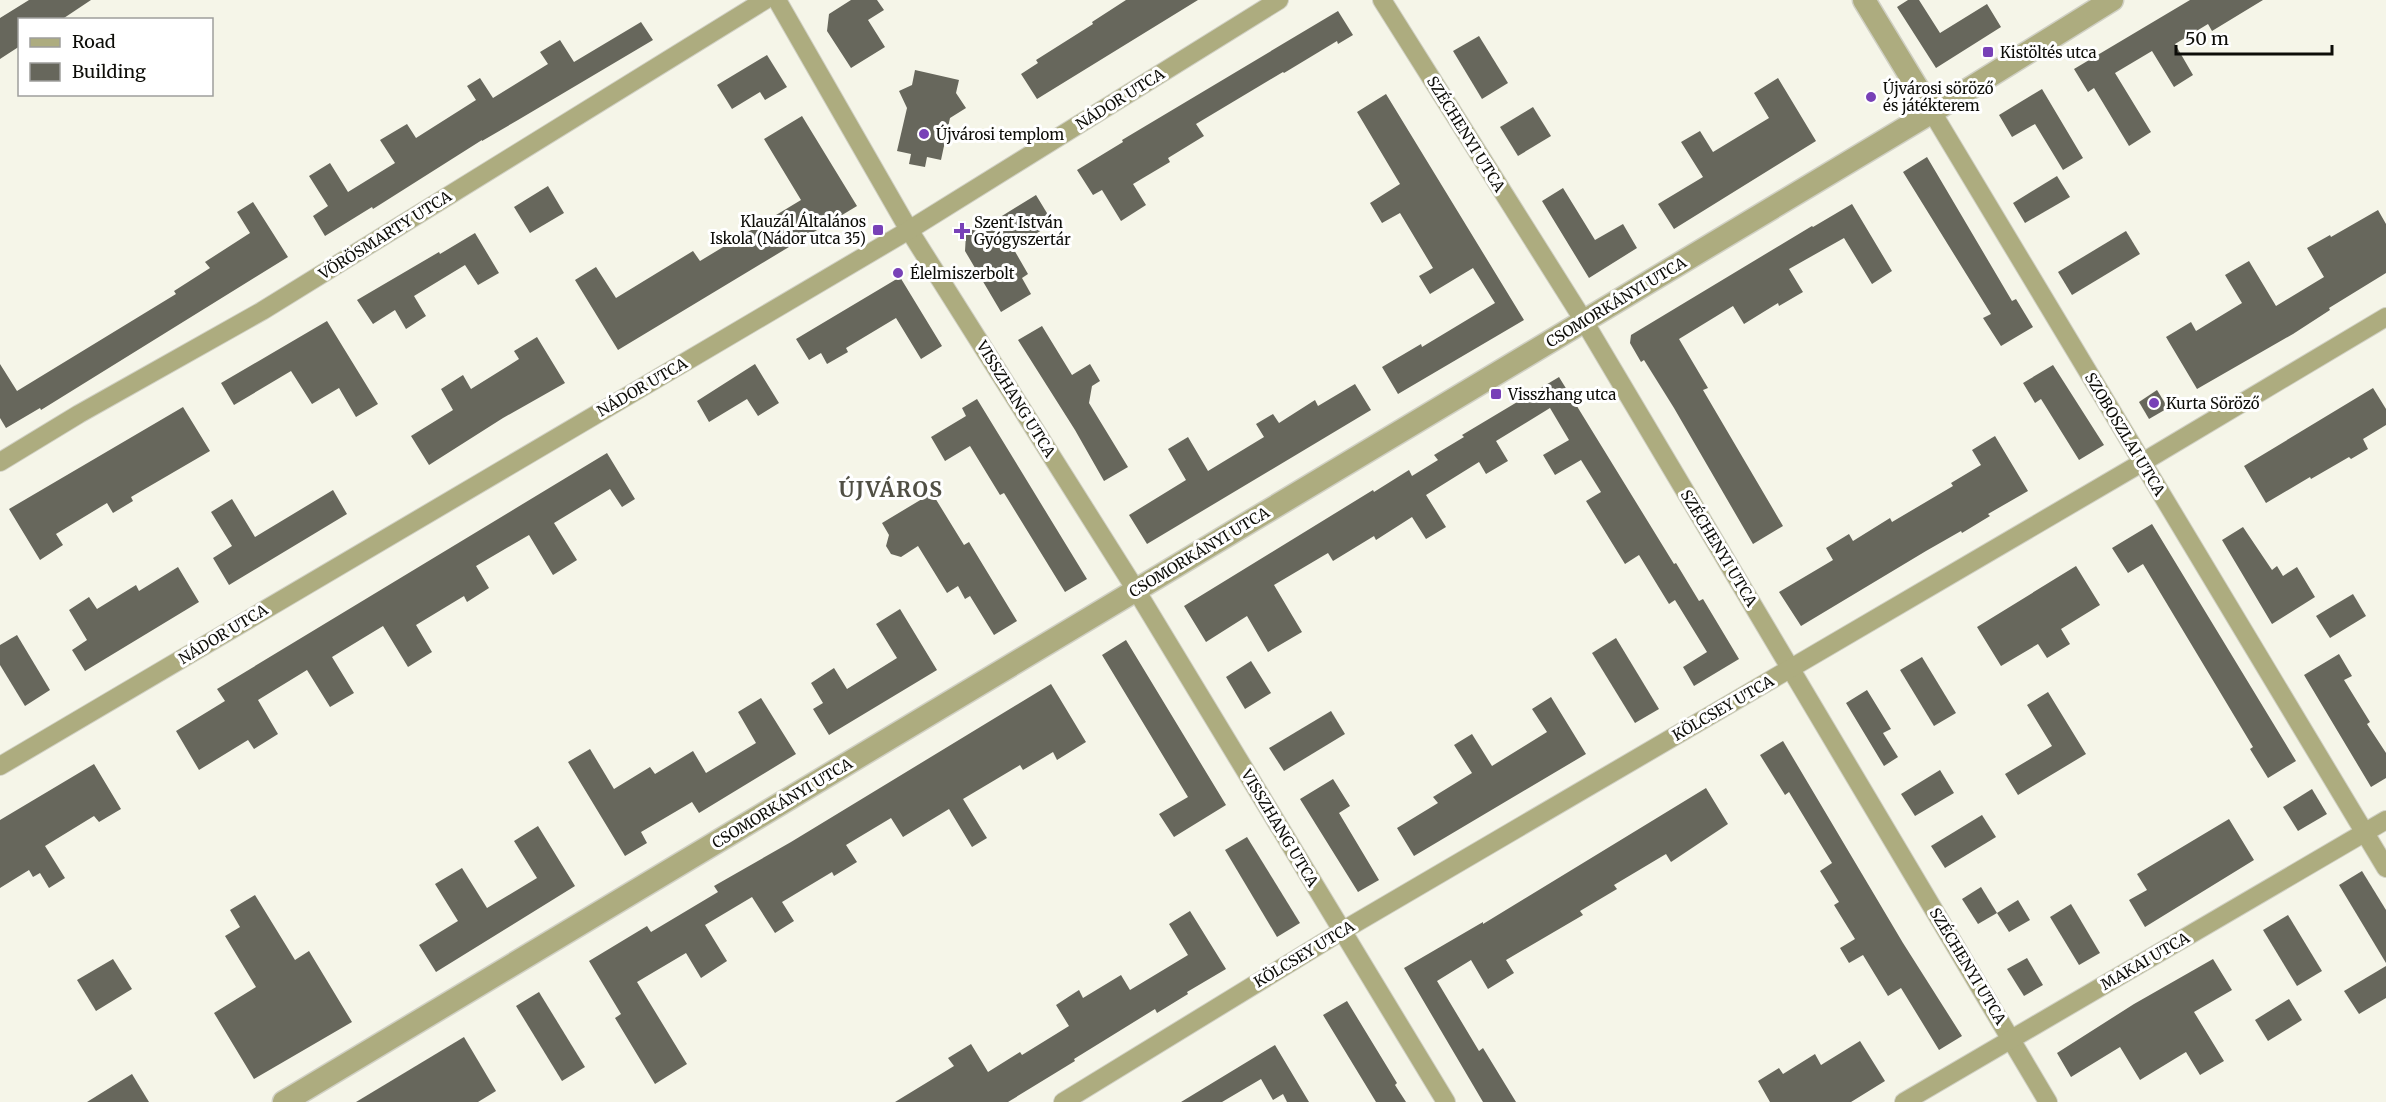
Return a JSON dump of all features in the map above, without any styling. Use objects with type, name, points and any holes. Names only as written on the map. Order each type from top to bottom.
[{"type":"street","name":"VÖRÖSMARTY UTCA","points":[[0,462],[79,414],[262,311],[765,0]]},
{"type":"street","name":"VISSZHANG UTCA","points":[[777,0],[909,230],[1136,590],[1446,1102]]},
{"type":"street","name":"NÁDOR UTCA","points":[[0,766],[909,230],[1279,0]]},
{"type":"street","name":"SZÉCHENYI UTCA","points":[[1382,0],[1584,321],[2048,1102]]},
{"type":"street","name":"SZOBOSZLAI UTCA","points":[[1864,0],[2386,868]]},
{"type":"street","name":"CSOMORKÁNYI UTCA","points":[[284,1102],[1932,112],[2112,0]]},
{"type":"street","name":"KÖLCSEY UTCA","points":[[1063,1102],[1342,931],[2386,317]]},
{"type":"street","name":"MAKAI UTCA","points":[[1904,1102],[2386,820]]},
{"type":"building","points":[[29,0],[91,0],[64,18],[18,18],[18,47],[0,59],[0,18]]},
{"type":"building","points":[[851,0],[877,0],[884,10],[868,20],[885,47],[851,68],[827,31],[829,14]]},
{"type":"building","points":[[1126,0],[1198,0],[1037,99],[1021,74],[1038,63],[1036,60]]},
{"type":"building","points":[[1908,0],[1919,0],[1940,33],[1987,4],[2001,27],[1936,68],[1897,7]]},
{"type":"building","points":[[2190,0],[2263,0],[2212,31],[2208,24],[2175,44],[2193,75],[2174,87],[2152,51],[2115,73],[2151,132],[2129,146],[2094,88],[2088,92],[2074,69]]},
{"type":"building","points":[[1338,11],[1353,35],[1338,44],[1337,41],[1196,124],[1204,136],[1168,158],[1170,162],[1133,184],[1146,205],[1121,221],[1102,190],[1093,195],[1077,170],[1123,142],[1122,140]]},
{"type":"building","points":[[641,22],[653,40],[482,140],[373,209],[372,207],[325,236],[313,216],[328,206],[309,176],[330,163],[348,192],[395,163],[380,140],[407,124],[416,138],[476,100],[467,86],[480,78],[493,98],[548,64],[540,52],[560,40],[574,62]]},
{"type":"building","points":[[1479,36],[1508,83],[1482,99],[1453,51]]},
{"type":"building","points":[[767,55],[787,87],[765,100],[760,92],[732,109],[717,85]]},
{"type":"building","name":"Újvárosi templom","points":[[915,70],[959,80],[956,93],[966,108],[950,118],[941,160],[927,157],[925,167],[909,164],[911,154],[897,151],[907,108],[899,91],[912,85]]},
{"type":"building","points":[[1778,78],[1816,141],[1674,229],[1658,204],[1703,177],[1681,142],[1700,131],[1713,152],[1769,118],[1754,93]]},
{"type":"building","points":[[2042,89],[2083,158],[2063,170],[2035,124],[2012,137],[1999,115]]},
{"type":"building","points":[[1386,94],[1524,320],[1398,394],[1382,367],[1421,344],[1422,347],[1495,303],[1473,268],[1430,294],[1419,276],[1433,268],[1400,213],[1382,223],[1370,203],[1400,184],[1357,112]]},
{"type":"building","points":[[1533,107],[1551,136],[1518,156],[1500,127]]},
{"type":"building","points":[[802,116],[857,206],[618,350],[575,280],[596,267],[616,298],[693,251],[700,261],[801,200],[764,139]]},
{"type":"building","points":[[1927,157],[2012,301],[2016,299],[2033,327],[2001,346],[1983,318],[1991,314],[1903,172]]},
{"type":"building","points":[[2057,176],[2070,197],[2025,223],[2013,203]]},
{"type":"building","points":[[548,186],[564,213],[530,233],[514,207]]},
{"type":"building","points":[[1563,188],[1595,240],[1623,224],[1637,248],[1589,278],[1542,201]]},
{"type":"building","points":[[1036,195],[1053,223],[1013,248],[1028,274],[1022,278],[1031,294],[1001,312],[965,251],[966,234],[987,221],[989,224]]},
{"type":"building","points":[[253,202],[288,257],[41,410],[40,408],[6,428],[0,418],[0,364],[17,391],[176,294],[174,291],[210,268],[205,262],[250,233],[237,212]]},
{"type":"building","points":[[1852,204],[1892,271],[1872,284],[1844,238],[1789,269],[1803,292],[1779,306],[1778,303],[1744,324],[1733,306],[1679,339],[1708,388],[1703,390],[1783,526],[1753,544],[1674,408],[1644,360],[1641,362],[1630,343],[1631,335]]},
{"type":"building","points":[[2378,210],[2386,224],[2386,273],[2329,308],[2330,310],[2293,334],[2197,389],[2166,337],[2191,322],[2196,331],[2242,303],[2225,275],[2249,261],[2276,306],[2324,277],[2307,248]]},
{"type":"building","points":[[2126,231],[2140,254],[2072,295],[2058,272]]},
{"type":"building","points":[[475,233],[499,273],[478,285],[465,265],[414,296],[426,316],[406,329],[395,310],[373,324],[357,300]]},
{"type":"building","points":[[900,277],[942,346],[921,359],[896,318],[846,348],[848,352],[827,364],[821,353],[809,360],[796,339]]},
{"type":"building","points":[[327,321],[378,404],[356,417],[339,388],[312,404],[291,371],[234,405],[221,383]]},
{"type":"building","points":[[1042,326],[1072,375],[1090,364],[1100,381],[1092,386],[1089,403],[1128,467],[1104,481],[1018,340]]},
{"type":"building","points":[[537,337],[565,383],[503,418],[429,465],[411,436],[453,410],[441,389],[463,375],[471,389],[519,359],[514,351]]},
{"type":"building","points":[[755,364],[779,403],[758,416],[747,399],[709,422],[697,401]]},
{"type":"building","points":[[2053,365],[2104,445],[2079,460],[2041,399],[2035,403],[2023,383]]},
{"type":"building","points":[[1559,377],[1674,564],[1676,563],[1699,601],[1703,599],[1739,659],[1694,686],[1683,667],[1707,652],[1675,600],[1669,604],[1639,555],[1625,564],[1586,501],[1601,492],[1581,460],[1555,475],[1543,455],[1569,440],[1550,408],[1496,441],[1508,461],[1486,474],[1479,462],[1426,495],[1446,527],[1426,539],[1412,517],[1376,540],[1374,536],[1333,561],[1328,553],[1274,585],[1302,632],[1268,652],[1247,616],[1206,642],[1184,606],[1373,490],[1374,492],[1409,470],[1412,476],[1438,460],[1434,455],[1464,437],[1462,435]]},
{"type":"building","points":[[1355,384],[1371,410],[1147,544],[1129,515],[1186,480],[1168,449],[1188,437],[1208,471],[1264,437],[1256,424],[1273,414],[1279,423],[1315,400],[1318,406]]},
{"type":"building","points":[[2373,388],[2386,409],[2386,425],[2363,439],[2368,449],[2311,479],[2310,477],[2266,503],[2244,466]]},
{"type":"building","points":[[2157,390],[2168,408],[2149,419],[2139,402]]},
{"type":"building","points":[[977,399],[1087,579],[1065,592],[1004,493],[1000,495],[970,446],[945,461],[931,437],[966,416],[962,408]]},
{"type":"building","points":[[183,407],[210,451],[131,497],[133,501],[113,513],[107,503],[56,534],[63,545],[40,560],[9,509]]},
{"type":"building","points":[[1995,436],[2028,491],[1988,514],[1990,516],[1962,533],[1961,531],[1926,551],[1801,626],[1779,592],[1833,560],[1826,548],[1849,534],[1853,541],[1890,518],[1892,522],[1953,486],[1951,483],[1981,465],[1972,450]]},
{"type":"building","points":[[607,453],[635,499],[622,507],[610,489],[554,523],[577,560],[553,575],[529,535],[476,566],[489,588],[467,602],[464,596],[416,625],[432,652],[408,667],[383,626],[332,657],[354,693],[330,707],[307,670],[258,700],[278,734],[254,749],[248,740],[199,770],[176,731],[225,701],[217,689]]},
{"type":"building","points":[[333,490],[347,514],[229,585],[213,558],[232,546],[211,512],[232,499],[255,537]]},
{"type":"building","points":[[932,493],[964,545],[969,542],[1017,621],[994,635],[970,596],[965,599],[958,586],[947,593],[918,546],[901,557],[891,554],[886,546],[889,535],[882,523]]},
{"type":"building","points":[[2152,524],[2296,761],[2268,778],[2250,749],[2253,747],[2143,564],[2128,573],[2112,548]]},
{"type":"building","points":[[2243,527],[2272,570],[2277,566],[2283,576],[2297,567],[2315,597],[2272,624],[2222,540]]},
{"type":"building","points":[[2076,566],[2100,605],[2061,629],[2070,644],[2047,658],[2038,644],[2001,666],[1977,627]]},
{"type":"building","points":[[178,567],[199,602],[85,671],[72,650],[87,640],[69,610],[89,597],[97,609],[136,585],[139,591]]},
{"type":"building","points":[[2353,594],[2366,616],[2330,638],[2316,616]]},
{"type":"building","points":[[900,609],[937,670],[829,735],[813,709],[823,703],[811,683],[834,668],[847,689],[897,658],[876,624]]},
{"type":"building","points":[[17,635],[50,690],[25,706],[0,665],[0,645]]},
{"type":"building","points":[[1616,638],[1659,709],[1635,723],[1592,653]]},
{"type":"building","points":[[1126,640],[1226,805],[1174,837],[1159,814],[1188,797],[1102,655]]},
{"type":"building","points":[[2339,654],[2352,676],[2344,680],[2370,722],[2367,724],[2386,753],[2386,778],[2371,787],[2304,675]]},
{"type":"building","points":[[1922,657],[1956,713],[1934,726],[1900,670]]},
{"type":"building","points":[[1251,661],[1271,693],[1245,709],[1226,677]]},
{"type":"building","points":[[1051,684],[1086,742],[1057,760],[1053,752],[1023,770],[1020,765],[963,799],[987,838],[972,847],[949,809],[903,837],[891,818],[846,845],[857,862],[834,876],[832,872],[782,902],[794,921],[775,933],[752,897],[705,925],[727,961],[701,978],[686,953],[637,982],[687,1064],[655,1084],[615,1018],[621,1014],[589,961],[647,926],[651,932],[718,892],[714,886],[791,842]]},
{"type":"building","points":[[1867,690],[1891,729],[1883,733],[1898,757],[1884,766],[1846,703]]},
{"type":"building","points":[[2048,692],[2086,754],[2018,795],[2005,774],[2052,746],[2027,705]]},
{"type":"building","points":[[1551,697],[1586,754],[1414,856],[1397,828],[1438,803],[1433,797],[1472,773],[1454,745],[1472,734],[1492,766],[1547,732],[1532,709]]},
{"type":"building","points":[[761,698],[796,754],[699,813],[692,802],[641,832],[647,843],[625,856],[568,762],[590,749],[614,789],[650,767],[655,774],[693,751],[706,773],[756,743],[738,712]]},
{"type":"building","points":[[1331,711],[1345,734],[1284,771],[1269,748]]},
{"type":"building","points":[[1783,741],[1903,943],[1962,1036],[1939,1050],[1901,988],[1888,996],[1863,955],[1849,963],[1840,948],[1855,939],[1834,905],[1839,902],[1820,871],[1832,863],[1789,792],[1785,795],[1760,755]]},
{"type":"building","points":[[94,764],[121,809],[99,822],[94,816],[45,846],[65,878],[49,888],[40,873],[33,877],[29,870],[0,888],[0,820]]},
{"type":"building","points":[[1940,770],[1954,793],[1915,816],[1901,794]]},
{"type":"building","points":[[1333,779],[1350,806],[1339,813],[1379,880],[1358,892],[1300,799]]},
{"type":"building","points":[[1706,788],[1728,824],[1671,862],[1666,854],[1614,885],[1617,889],[1580,911],[1583,915],[1506,960],[1514,973],[1488,989],[1471,960],[1437,981],[1479,1051],[1483,1048],[1516,1102],[1483,1102],[1404,968],[1483,922],[1483,924]]},
{"type":"building","points":[[2312,789],[2327,814],[2298,831],[2283,807]]},
{"type":"building","points":[[1982,815],[1996,837],[1945,868],[1931,846]]},
{"type":"building","points":[[2229,819],[2254,860],[2145,927],[2129,900],[2147,890],[2137,874]]},
{"type":"building","points":[[538,826],[575,886],[436,972],[419,945],[458,921],[435,884],[462,868],[487,908],[537,878],[514,841]]},
{"type":"building","points":[[1247,837],[1300,923],[1277,937],[1225,850]]},
{"type":"building","points":[[2362,871],[2386,910],[2386,963],[2339,885]]},
{"type":"building","points":[[1981,887],[1997,913],[1978,924],[1962,899]]},
{"type":"building","points":[[255,895],[295,960],[309,951],[352,1022],[254,1079],[214,1013],[256,987],[225,936],[240,927],[230,910]]},
{"type":"building","points":[[2018,900],[2030,920],[2009,932],[1997,913]]},
{"type":"building","points":[[2071,904],[2100,953],[2079,965],[2050,917]]},
{"type":"building","points":[[1190,911],[1226,969],[1187,992],[1188,994],[1157,1013],[1155,1009],[1008,1102],[895,1102],[954,1066],[948,1058],[971,1044],[988,1072],[1020,1052],[1022,1055],[1069,1026],[1056,1005],[1079,990],[1083,998],[1121,975],[1130,990],[1188,955],[1169,924]]},
{"type":"building","points":[[2288,915],[2322,971],[2297,986],[2263,930]]},
{"type":"building","points":[[2027,958],[2043,985],[2024,996],[2007,969]]},
{"type":"building","points":[[113,959],[132,989],[96,1011],[77,980]]},
{"type":"building","points":[[2213,959],[2232,990],[2194,1012],[2224,1061],[2200,1075],[2186,1052],[2140,1080],[2120,1047],[2071,1077],[2057,1053],[2134,1004]]},
{"type":"building","points":[[2386,966],[2386,998],[2359,1014],[2344,991]]},
{"type":"building","points":[[539,992],[585,1067],[562,1081],[516,1006]]},
{"type":"building","points":[[2289,999],[2302,1020],[2268,1041],[2255,1020]]},
{"type":"building","points":[[1347,1001],[1397,1083],[1395,1085],[1406,1102],[1376,1102],[1323,1015]]},
{"type":"building","points":[[464,1037],[496,1091],[478,1102],[356,1102]]},
{"type":"building","points":[[1860,1041],[1885,1081],[1851,1102],[1770,1102],[1758,1081],[1779,1068],[1783,1074],[1815,1054],[1821,1065]]},
{"type":"building","points":[[1275,1045],[1309,1102],[1287,1102],[1283,1094],[1273,1100],[1261,1079],[1222,1102],[1181,1102]]},
{"type":"building","points":[[132,1074],[149,1102],[87,1102]]},
{"type":"place","name":"Kistöltés utca","points":[[1988,52]]},
{"type":"place","name":"Újvárosi söröző és játékterem","points":[[1871,97]]},
{"type":"place","name":"Újvárosi templom","points":[[924,134]]},
{"type":"place","name":"Klauzál Általános Iskola (Nádor utca 35)","points":[[878,230]]},
{"type":"place","name":"Szent István Gyógyszertár","points":[[962,231]]},
{"type":"place","name":"Élelmiszerbolt","points":[[898,273]]},
{"type":"place","name":"Visszhang utca","points":[[1496,394]]},
{"type":"place","name":"Kurta Söröző","points":[[2154,403]]},
{"type":"district","name":"ÚJVÁROS","points":[[891,489]]}]
